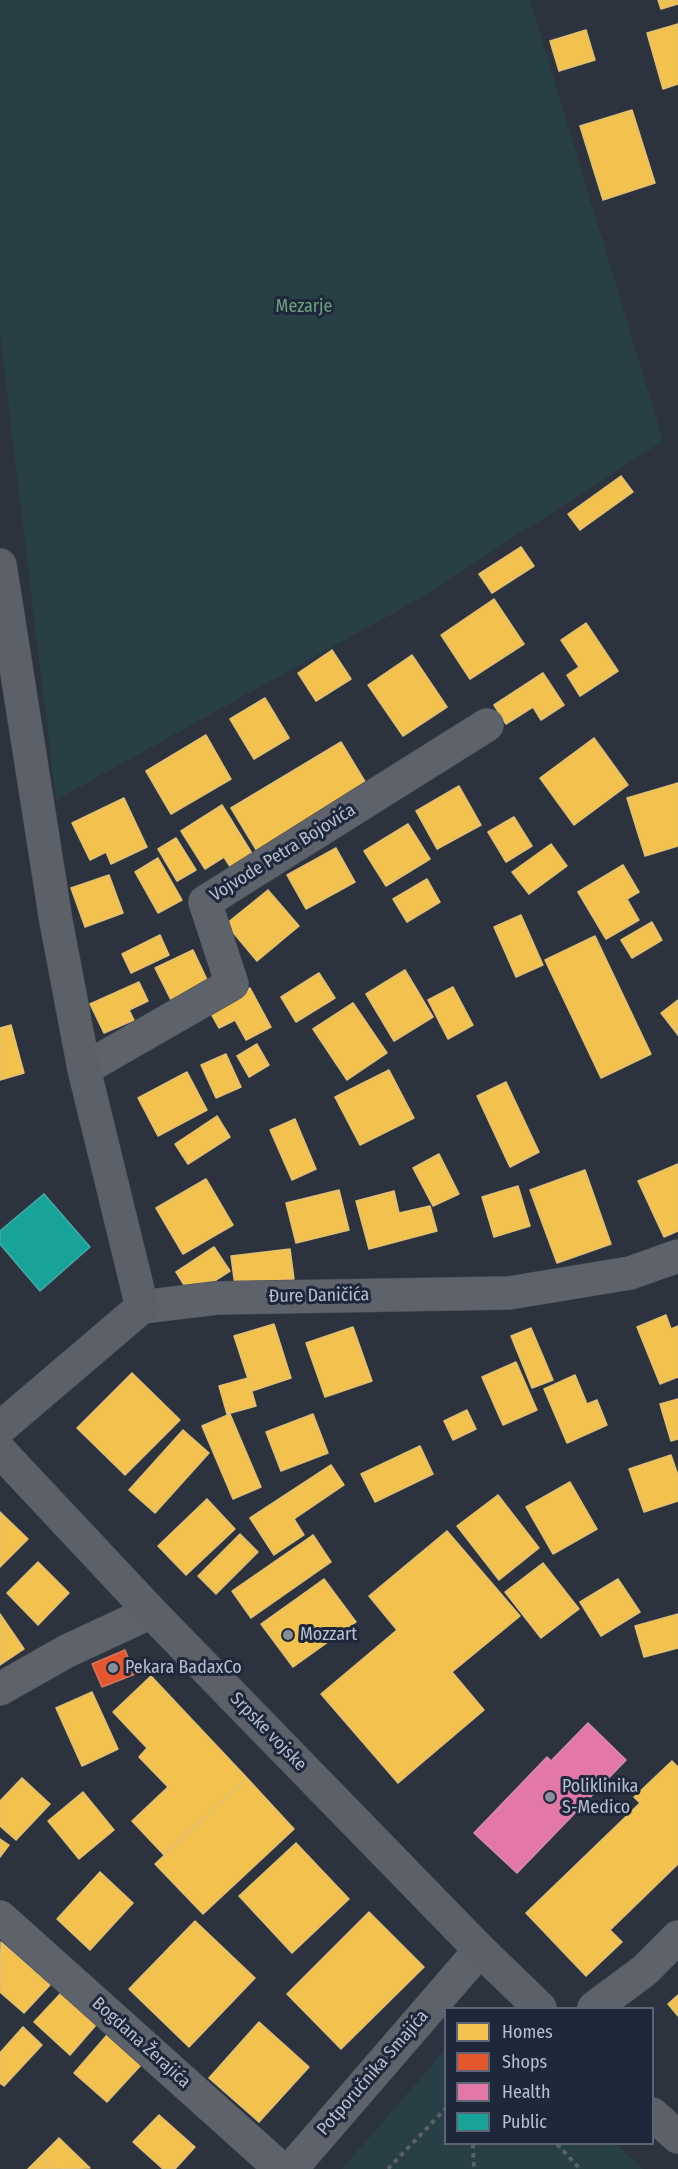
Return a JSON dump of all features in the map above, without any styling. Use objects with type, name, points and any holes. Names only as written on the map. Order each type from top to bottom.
[{"type":"street","points":[[0,565],[56,921],[84,1069],[142,1307],[0,1428]]},
{"type":"street","name":"Vojvode Petra Bojovića","points":[[84,1069],[232,984],[205,902],[487,725]]},
{"type":"street","name":"Đure Daničića","points":[[142,1307],[217,1298],[509,1293],[630,1273],[678,1256]]},
{"type":"street","name":"Srpske vojske","points":[[0,1451],[151,1612],[480,1950],[539,2007]]},
{"type":"street","points":[[0,1689],[67,1651],[151,1612]]},
{"type":"street","name":"Bogdana Žerajića","points":[[0,1917],[281,2169]]},
{"type":"street","points":[[595,2007],[645,1970],[678,1937]]},
{"type":"street","name":"Potporučnika Smajića","points":[[291,2169],[480,1950]]},
{"type":"street","points":[[654,2116],[678,2137]]},
{"type":"path","points":[[387,2169],[444,2110]]},
{"type":"path","points":[[473,2145],[474,2169]]},
{"type":"path","points":[[558,2145],[580,2169]]},
{"type":"green space","name":"Mezarje","points":[[0,0],[530,0],[663,441],[417,600],[56,800],[0,334]]},
{"type":"green space","points":[[444,2051],[444,2145],[617,2145],[643,2169],[342,2169]]},
{"type":"building: Homes","points":[[658,0],[678,0],[678,4],[661,9]]},
{"type":"building: Homes","points":[[678,24],[678,84],[663,89],[647,33]]},
{"type":"building: Homes","points":[[586,30],[595,60],[559,71],[550,41]]},
{"type":"building: Homes","points":[[632,110],[655,183],[603,200],[580,126]]},
{"type":"building: Homes","points":[[621,476],[633,492],[580,530],[568,514]]},
{"type":"building: Homes","points":[[521,547],[534,566],[492,593],[479,574]]},
{"type":"building: Homes","points":[[494,599],[524,644],[470,679],[441,635]]},
{"type":"building: Homes","points":[[586,623],[618,671],[580,696],[567,675],[579,667],[561,640]]},
{"type":"building: Homes","points":[[332,650],[351,679],[316,701],[298,673]]},
{"type":"building: Homes","points":[[412,655],[447,707],[403,736],[368,685]]},
{"type":"building: Homes","points":[[543,673],[564,705],[541,720],[533,707],[506,724],[494,705]]},
{"type":"building: Homes","points":[[265,698],[289,738],[254,759],[230,719]]},
{"type":"building: Homes","points":[[206,735],[231,779],[171,814],[146,771]]},
{"type":"building: Homes","points":[[594,738],[628,785],[574,825],[540,778]]},
{"type":"building: Homes","points":[[341,742],[367,785],[257,851],[231,808]]},
{"type":"building: Homes","points":[[678,783],[678,846],[645,856],[627,798]]},
{"type":"building: Homes","points":[[459,786],[481,825],[437,849],[416,811]]},
{"type":"building: Homes","points":[[124,798],[147,847],[111,864],[106,852],[90,860],[72,823]]},
{"type":"building: Homes","points":[[222,805],[256,860],[234,873],[224,857],[205,869],[181,831]]},
{"type":"building: Homes","points":[[514,817],[532,846],[506,862],[488,832]]},
{"type":"building: Homes","points":[[408,824],[430,859],[386,886],[364,851]]},
{"type":"building: Homes","points":[[176,838],[196,870],[177,881],[158,849]]},
{"type":"building: Homes","points":[[551,844],[567,866],[529,894],[512,872]]},
{"type":"building: Homes","points":[[336,848],[355,882],[306,909],[287,875]]},
{"type":"building: Homes","points":[[158,858],[182,900],[158,913],[135,872]]},
{"type":"building: Homes","points":[[623,865],[639,892],[627,899],[639,920],[606,939],[578,892]]},
{"type":"building: Homes","points":[[109,875],[123,913],[85,927],[71,888]]},
{"type":"building: Homes","points":[[427,879],[440,902],[407,922],[393,899]]},
{"type":"building: Homes","points":[[268,890],[299,926],[257,961],[226,924]]},
{"type":"building: Homes","points":[[521,915],[543,965],[516,977],[494,927]]},
{"type":"building: Homes","points":[[652,922],[662,940],[632,958],[621,940]]},
{"type":"building: Homes","points":[[160,935],[169,955],[131,973],[122,954]]},
{"type":"building: Homes","points":[[595,936],[651,1054],[601,1078],[545,960]]},
{"type":"building: Homes","points":[[193,950],[210,986],[173,1004],[155,968]]},
{"type":"building: Homes","points":[[405,970],[433,1017],[394,1041],[366,994]]},
{"type":"building: Homes","points":[[319,973],[335,998],[296,1022],[281,997]]},
{"type":"building: Homes","points":[[139,982],[148,1001],[129,1010],[134,1020],[104,1033],[90,1004]]},
{"type":"building: Homes","points":[[453,987],[473,1025],[448,1039],[428,1000]]},
{"type":"building: Homes","points":[[250,988],[271,1027],[246,1040],[235,1020],[219,1028],[209,1010]]},
{"type":"building: Homes","points":[[678,1000],[678,1035],[661,1013]]},
{"type":"building: Homes","points":[[353,1003],[387,1053],[347,1080],[313,1029]]},
{"type":"building: Homes","points":[[11,1025],[24,1073],[0,1080],[0,1028]]},
{"type":"building: Homes","points":[[257,1044],[269,1065],[249,1077],[237,1056]]},
{"type":"building: Homes","points":[[226,1054],[241,1087],[216,1098],[201,1065]]},
{"type":"building: Homes","points":[[389,1070],[414,1118],[360,1145],[335,1097]]},
{"type":"building: Homes","points":[[187,1072],[207,1110],[158,1136],[138,1098]]},
{"type":"building: Homes","points":[[506,1082],[539,1152],[510,1167],[477,1096]]},
{"type":"building: Homes","points":[[217,1116],[230,1137],[188,1164],[175,1144]]},
{"type":"building: Homes","points":[[295,1119],[316,1169],[292,1180],[270,1130]]},
{"type":"building: Homes","points":[[439,1154],[459,1194],[433,1206],[413,1168]]},
{"type":"building: Homes","points":[[678,1164],[678,1231],[664,1237],[638,1181]]},
{"type":"building: Homes","points":[[585,1170],[611,1244],[557,1263],[530,1190]]},
{"type":"building: Homes","points":[[206,1179],[233,1225],[183,1254],[156,1208]]},
{"type":"building: Homes","points":[[518,1186],[530,1226],[494,1237],[482,1197]]},
{"type":"building: Homes","points":[[339,1190],[349,1230],[296,1243],[286,1203]]},
{"type":"building: Homes","points":[[394,1191],[399,1213],[430,1206],[437,1231],[369,1249],[356,1201]]},
{"type":"building: Homes","points":[[214,1247],[230,1271],[191,1296],[176,1272]]},
{"type":"building: Homes","points":[[290,1249],[294,1279],[235,1286],[231,1256]]},
{"type":"building: Homes","points":[[666,1315],[671,1329],[678,1326],[678,1377],[660,1384],[637,1327]]},
{"type":"building: Homes","points":[[274,1324],[291,1378],[252,1391],[234,1336]]},
{"type":"building: Homes","points":[[353,1327],[372,1381],[325,1397],[306,1343]]},
{"type":"building: Homes","points":[[531,1328],[553,1380],[532,1388],[511,1336]]},
{"type":"building: Homes","points":[[516,1362],[537,1410],[503,1425],[482,1377]]},
{"type":"building: Homes","points":[[132,1373],[180,1420],[125,1475],[77,1428]]},
{"type":"building: Homes","points":[[575,1375],[587,1404],[597,1400],[607,1425],[567,1443],[544,1389]]},
{"type":"building: Homes","points":[[248,1378],[256,1406],[227,1414],[219,1386]]},
{"type":"building: Homes","points":[[678,1399],[678,1439],[671,1441],[660,1404]]},
{"type":"building: Homes","points":[[467,1410],[476,1429],[453,1440],[444,1421]]},
{"type":"building: Homes","points":[[230,1414],[261,1487],[233,1499],[202,1426]]},
{"type":"building: Homes","points":[[313,1414],[328,1453],[281,1471],[266,1432]]},
{"type":"building: Homes","points":[[183,1430],[209,1453],[155,1513],[129,1490]]},
{"type":"building: Homes","points":[[420,1446],[433,1474],[375,1502],[361,1474]]},
{"type":"building: Homes","points":[[671,1455],[678,1475],[678,1501],[644,1512],[629,1469]]},
{"type":"building: Homes","points":[[331,1465],[344,1485],[294,1519],[304,1535],[274,1555],[250,1518]]},
{"type":"building: Homes","points":[[570,1482],[597,1529],[553,1554],[526,1507]]},
{"type":"building: Homes","points":[[498,1495],[539,1548],[499,1580],[457,1526]]},
{"type":"building: Homes","points":[[207,1499],[235,1529],[186,1575],[158,1546]]},
{"type":"building: Homes","points":[[0,1512],[28,1539],[0,1567]]},
{"type":"building: Homes","points":[[447,1531],[520,1616],[452,1672],[484,1710],[398,1783],[321,1694],[397,1630],[369,1596]]},
{"type":"building: Homes","points":[[240,1534],[258,1552],[216,1594],[198,1576]]},
{"type":"building: Homes","points":[[313,1535],[331,1562],[251,1618],[232,1591]]},
{"type":"building: Homes","points":[[38,1562],[69,1593],[38,1625],[7,1593]]},
{"type":"building: Homes","points":[[543,1563],[579,1609],[541,1638],[505,1592]]},
{"type":"building: Homes","points":[[324,1579],[356,1622],[293,1667],[261,1624]]},
{"type":"building: Homes","points":[[618,1579],[640,1612],[601,1636],[580,1602]]},
{"type":"building: Homes","points":[[0,1614],[24,1649],[0,1665]]},
{"type":"building: Homes","points":[[678,1614],[678,1648],[644,1657],[635,1626]]},
{"type":"building: Homes","points":[[151,1676],[247,1778],[164,1855],[132,1821],[168,1787],[139,1757],[147,1748],[113,1712]]},
{"type":"building: Homes","points":[[92,1692],[118,1749],[82,1766],[56,1708]]},
{"type":"building: Homes","points":[[672,1761],[678,1767],[678,1864],[610,1930],[622,1942],[586,1976],[526,1913],[640,1803],[634,1797]]},
{"type":"building: Homes","points":[[22,1778],[50,1804],[16,1840],[0,1826],[0,1801]]},
{"type":"building: Homes","points":[[247,1778],[294,1829],[203,1914],[155,1864]]},
{"type":"building: Homes","points":[[83,1792],[114,1830],[79,1859],[48,1821]]},
{"type":"building: Homes","points":[[0,1839],[9,1845],[0,1857]]},
{"type":"building: Homes","points":[[296,1843],[349,1899],[292,1953],[239,1896]]},
{"type":"building: Homes","points":[[100,1872],[133,1903],[90,1950],[57,1919]]},
{"type":"building: Homes","points":[[369,1912],[424,1967],[341,2049],[287,1994]]},
{"type":"building: Homes","points":[[195,1921],[255,1978],[189,2047],[129,1989]]},
{"type":"building: Homes","points":[[1,1942],[50,1985],[24,2013],[0,1992]]},
{"type":"building: Homes","points":[[61,1993],[96,2025],[70,2055],[34,2022]]},
{"type":"building: Homes","points":[[678,1995],[678,2016],[668,2004]]},
{"type":"building: Homes","points":[[259,2022],[309,2067],[259,2122],[209,2078]]},
{"type":"building: Homes","points":[[23,2027],[42,2045],[4,2086],[0,2083],[0,2053]]},
{"type":"building: Homes","points":[[107,2035],[141,2065],[107,2102],[74,2073]]},
{"type":"building: Homes","points":[[159,2115],[195,2147],[175,2169],[163,2169],[133,2142]]},
{"type":"building: Homes","points":[[59,2138],[90,2168],[54,2169],[41,2156]]},
{"type":"building: Homes","points":[[41,2156],[54,2169],[28,2169]]},
{"type":"building: Shops","points":[[125,1650],[135,1674],[102,1687],[92,1664]]},
{"type":"building: Health","name":"Poliklinika S-Medico","points":[[588,1723],[626,1760],[517,1873],[474,1833],[547,1757],[551,1761]]},
{"type":"building: Public","points":[[44,1194],[90,1247],[40,1291],[0,1244],[0,1231]]},
{"type":"place","name":"Mozzart","points":[[288,1635]]},
{"type":"place","name":"Pekara BadaxCo","points":[[113,1668]]},
{"type":"place","name":"Poliklinika S-Medico","points":[[550,1797]]}]
